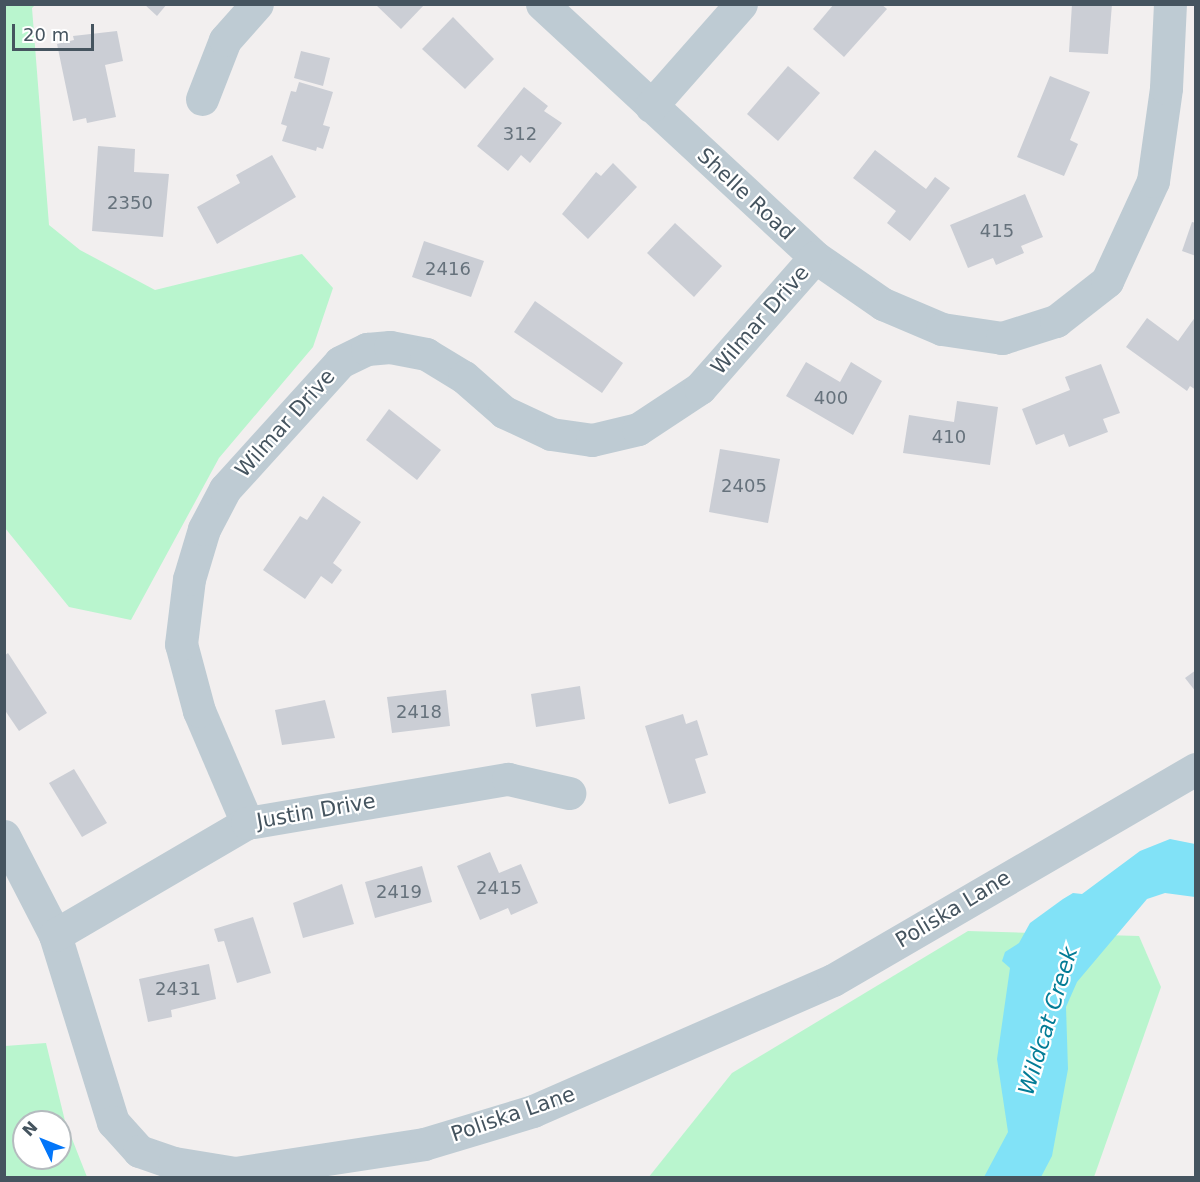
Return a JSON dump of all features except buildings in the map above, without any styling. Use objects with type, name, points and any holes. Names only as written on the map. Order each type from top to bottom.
[{"type":"street","points":[[202,99],[225,40],[256,4]]},
{"type":"street","name":"Shelle Road","points":[[542,4],[815,257],[883,304],[942,329],[1002,338],[1056,321],[1107,281],[1153,181],[1166,88],[1170,4]]},
{"type":"street","points":[[651,106],[741,4]]},
{"type":"street","name":"Wilmar Drive","points":[[247,823],[199,711],[181,644],[189,579],[204,529],[225,489],[340,362],[367,349],[390,347],[426,354],[464,377],[504,412],[551,434],[592,440],[638,429],[700,388],[815,257]]},
{"type":"street","name":"Poliska Lane","points":[[4,836],[55,934],[113,1122],[139,1151],[174,1163],[235,1173],[424,1144],[533,1111],[833,980],[1196,769]]},
{"type":"street","name":"Justin Drive","points":[[55,934],[247,823],[508,779],[569,793]]},
{"type":"green space","points":[[4,5],[35,5],[32,8],[49,225],[80,250],[155,290],[302,254],[333,288],[313,347],[219,458],[131,620],[69,607],[5,528]]},
{"type":"green space","points":[[968,931],[1139,936],[1161,987],[1094,1177],[648,1178],[732,1073]]},
{"type":"green space","points":[[46,1043],[62,1110],[12,1110],[12,1170],[72,1170],[72,1139],[87,1177],[5,1177],[5,1046]]},
{"type":"water","name":"Wildcat Creek","points":[[1170,839],[1195,844],[1195,897],[1165,893],[1147,899],[1077,982],[1066,1007],[1068,1069],[1052,1156],[1041,1177],[984,1177],[1008,1132],[997,1059],[1010,968],[1002,961],[1005,952],[1019,943],[1030,923],[1063,899],[1073,893],[1082,894],[1140,851]]}]
